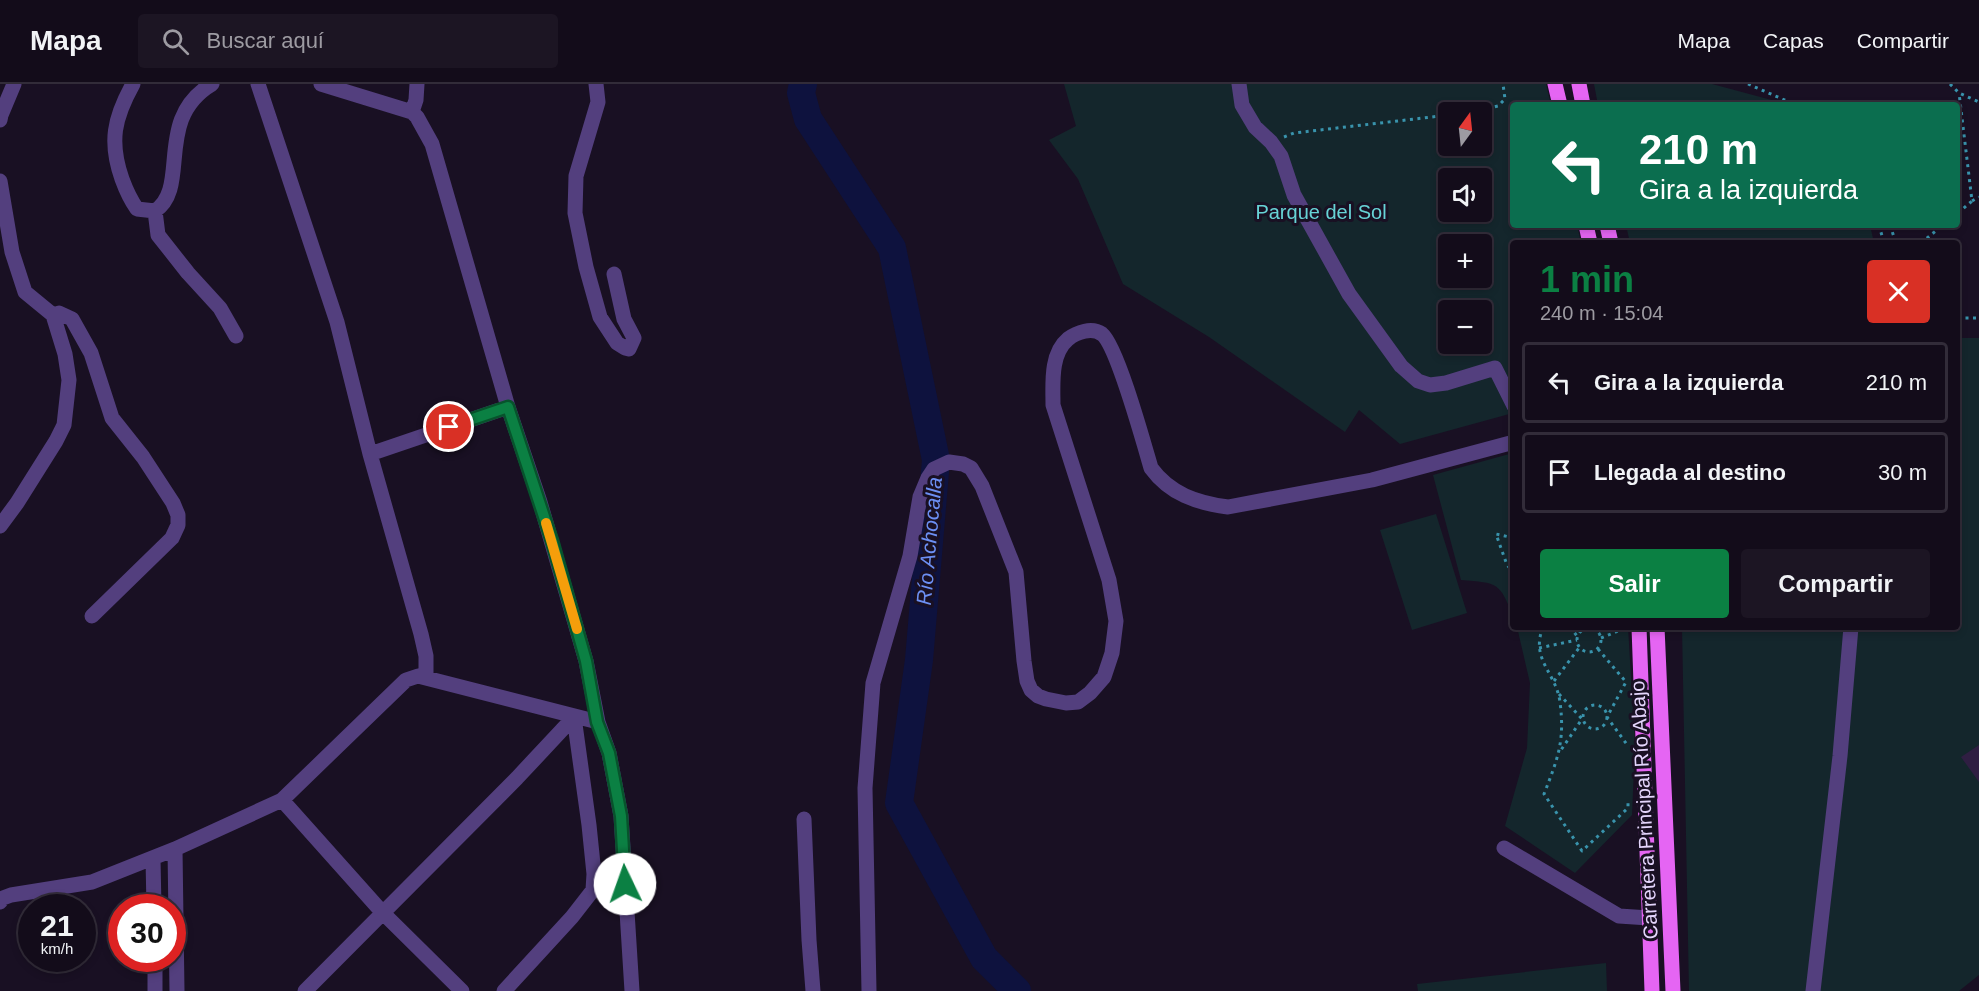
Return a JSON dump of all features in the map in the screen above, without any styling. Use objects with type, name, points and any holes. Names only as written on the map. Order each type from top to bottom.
[{"type":"main road","points":[[1555,84],[1559,102]]},
{"type":"main road","points":[[1579,84],[1582,102]]},
{"type":"main road","name":"Carretera Principal Río Abajo","points":[[1640,630],[1652,991]]},
{"type":"main road","name":"Carretera Principal Río Abajo","points":[[1657,630],[1673,991]]},
{"type":"street","points":[[0,120],[14,84]]},
{"type":"street","points":[[133,84],[122,103],[116,120],[115,156],[129,199],[137,209],[155,211],[163,206],[171,190],[174,148],[182,115],[196,97],[212,84]]},
{"type":"street","points":[[258,84],[337,322],[370,454],[421,634],[426,656],[426,678]]},
{"type":"street","points":[[321,84],[412,112],[432,144],[508,407],[540,502],[586,661],[597,722],[609,753],[621,816],[632,991]]},
{"type":"street","points":[[412,112],[416,100],[417,84]]},
{"type":"street","points":[[596,84],[598,102],[576,176],[575,213],[586,267],[600,317],[617,344],[629,349],[634,338],[624,319],[614,274]]},
{"type":"street","points":[[1239,84],[1242,105],[1255,127],[1271,142],[1281,156],[1294,195],[1348,294],[1401,366],[1419,381],[1430,385],[1446,383],[1495,368],[1510,398]]},
{"type":"street","points":[[0,181],[12,252],[25,292],[53,315],[66,354],[69,380],[64,425],[47,458],[0,526]]},
{"type":"street","points":[[155,211],[158,235],[220,308],[236,336]]},
{"type":"street","points":[[0,255],[7,263],[16,265]]},
{"type":"street","points":[[53,315],[59,313],[68,316],[80,332],[91,353],[112,418],[143,457],[173,503],[178,515],[178,525],[172,538],[92,616]]},
{"type":"street","points":[[869,991],[865,788],[873,683],[910,556],[920,497],[934,469],[942,464],[955,462],[971,468],[982,486],[1016,572],[1026,671],[1031,690],[1046,699],[1066,703],[1078,702],[1090,693],[1104,676],[1112,653],[1116,621],[1109,580],[1053,405],[1052,374],[1056,358],[1064,342],[1074,334],[1092,331],[1100,332],[1106,338],[1119,366],[1151,468],[1159,479],[1176,492],[1210,505],[1228,507],[1372,480],[1510,443]]},
{"type":"street","points":[[370,454],[508,407]]},
{"type":"street","points":[[1813,991],[1840,756],[1851,630]]},
{"type":"street","points":[[0,902],[11,895],[92,882],[153,859],[282,800],[406,680],[418,676],[597,722]]},
{"type":"street","points":[[305,991],[517,778],[574,717]]},
{"type":"street","points":[[504,991],[585,902],[593,890],[590,825],[574,717]]},
{"type":"street","points":[[282,800],[382,912],[462,991]]},
{"type":"street","points":[[804,819],[813,991]]},
{"type":"street","points":[[1504,848],[1619,916],[1649,918]]},
{"type":"street","points":[[175,849],[177,991]]},
{"type":"street","points":[[153,859],[154,894]]},
{"type":"street","points":[[155,972],[155,991]]},
{"type":"path","points":[[1492,107],[1498,106],[1505,99],[1503,84]]},
{"type":"path","points":[[1748,84],[1789,102]]},
{"type":"path","points":[[1950,84],[1959,93],[1979,102]]},
{"type":"path","points":[[1959,93],[1972,201]]},
{"type":"path","points":[[1271,142],[1294,133],[1438,116]]},
{"type":"path","points":[[1960,211],[1979,197]]},
{"type":"path","points":[[1925,240],[1939,228]]},
{"type":"path","points":[[1960,318],[1979,318]]},
{"type":"path","points":[[1510,537],[1496,534],[1510,568]]},
{"type":"path","points":[[1543,630],[1539,638],[1540,654],[1558,693],[1562,730],[1560,751]]},
{"type":"path","points":[[1572,630],[1580,648],[1591,653],[1598,649],[1602,642],[1595,630]]},
{"type":"path","points":[[1539,648],[1577,638],[1584,630]]},
{"type":"path","points":[[1601,638],[1618,630]]},
{"type":"path","points":[[1622,630],[1623,640]]},
{"type":"path","points":[[1554,681],[1580,648]]},
{"type":"path","points":[[1598,649],[1626,682]]},
{"type":"path","points":[[1625,671],[1627,693]]},
{"type":"path","points":[[1558,693],[1590,728],[1598,729],[1604,725],[1626,682]]},
{"type":"path","points":[[1629,737],[1630,748],[1602,707],[1590,706],[1584,711],[1582,719],[1560,751],[1544,794],[1582,851],[1628,808],[1629,796]]},
{"type":"green space","name":"Parque del Sol","points":[[1064,84],[1546,84],[1550,102],[1510,102],[1510,228],[1578,228],[1580,240],[1510,240],[1510,414],[1400,444],[1359,410],[1345,432],[1209,337],[1123,284],[1078,179],[1049,140],[1076,126]]},
{"type":"green space","points":[[1594,84],[1712,84],[1779,102],[1597,102]]},
{"type":"green space","points":[[1627,228],[1871,228],[1873,240],[1629,240]]},
{"type":"green space","points":[[1960,338],[1979,338],[1979,975],[1959,991],[1689,991],[1682,630],[1960,630]]},
{"type":"green space","points":[[1510,454],[1510,610],[1505,597],[1496,586],[1461,580],[1433,475]]},
{"type":"green space","points":[[1436,514],[1467,613],[1412,630],[1380,530]]},
{"type":"green space","points":[[1518,630],[1628,630],[1635,744],[1632,815],[1575,873],[1505,826],[1527,748],[1530,683]]},
{"type":"green space","points":[[1606,963],[1607,991],[1418,991],[1417,984]]},
{"type":"building","points":[[1979,745],[1979,782],[1961,757]]},
{"type":"waterway","name":"Río Achocalla","points":[[803,84],[801,93],[808,119],[892,248],[936,460],[919,660],[899,803],[984,958],[1017,991]]},
{"type":"slow traffic","points":[[546,523],[577,629]]},
{"type":"route","points":[[449,427],[508,407],[552,541],[586,661],[597,722],[609,753],[621,816],[625,884]]}]
